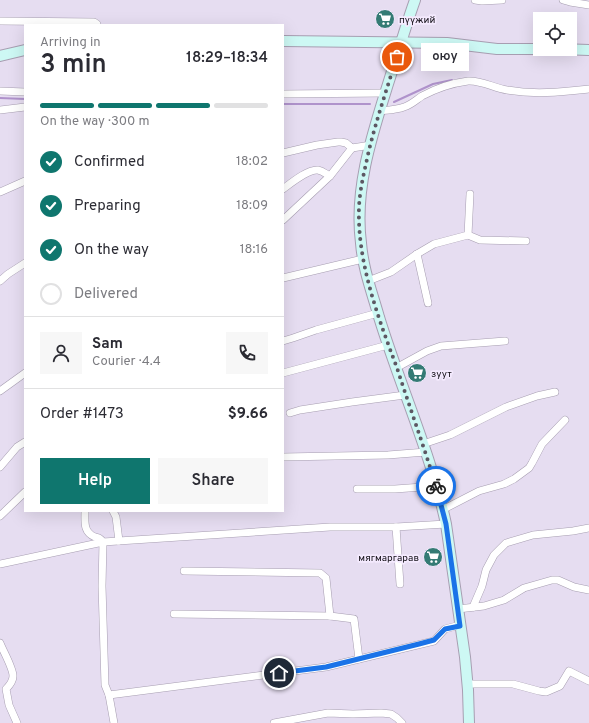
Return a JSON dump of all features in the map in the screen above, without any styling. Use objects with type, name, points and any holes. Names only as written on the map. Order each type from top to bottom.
[{"type":"main road","points":[[415,0],[385,93],[371,145],[362,182],[359,207],[359,227],[363,259],[368,281],[388,345],[424,448],[446,524],[465,657],[469,723]]},
{"type":"main road","points":[[284,41],[447,43],[497,49],[533,49]]},
{"type":"main road","points":[[0,56],[24,50]]},
{"type":"main road","points":[[577,50],[589,50]]},
{"type":"street","points":[[475,0],[502,0]]},
{"type":"street","points":[[563,0],[589,5]]},
{"type":"street","points":[[0,21],[94,22],[97,24]]},
{"type":"street","points":[[380,111],[401,108],[439,89],[473,81],[500,89],[524,92],[552,93],[589,89]]},
{"type":"street","points":[[0,91],[24,92]]},
{"type":"street","points":[[284,94],[385,93]]},
{"type":"street","points":[[0,110],[24,107]]},
{"type":"street","points":[[284,153],[338,142],[346,144],[352,148],[371,145]]},
{"type":"street","points":[[284,219],[330,176],[352,148]]},
{"type":"street","points":[[284,188],[307,172],[313,170],[325,172],[330,176]]},
{"type":"street","points":[[0,192],[24,182]]},
{"type":"street","points":[[468,235],[470,194]]},
{"type":"street","points":[[368,281],[391,272],[434,244],[468,235],[480,240],[526,241]]},
{"type":"street","points":[[417,254],[428,303]]},
{"type":"street","points":[[284,278],[363,259]]},
{"type":"street","points":[[0,281],[24,264]]},
{"type":"street","points":[[284,341],[378,313]]},
{"type":"street","points":[[396,368],[427,351],[441,346],[505,341]]},
{"type":"street","points":[[284,373],[388,345]]},
{"type":"street","points":[[0,391],[24,374]]},
{"type":"street","points":[[284,457],[388,455],[424,448],[506,407],[537,396],[555,392]]},
{"type":"street","points":[[290,413],[300,410],[406,395]]},
{"type":"street","points":[[442,510],[479,491],[504,484],[514,479],[529,468],[542,444],[565,420]]},
{"type":"street","points":[[0,467],[17,447],[24,443]]},
{"type":"street","points":[[357,489],[395,489],[436,486]]},
{"type":"street","points":[[0,516],[24,493]]},
{"type":"street","points":[[85,512],[86,530],[93,536],[100,538],[103,542],[102,586],[105,685],[109,694],[114,723]]},
{"type":"street","points":[[114,512],[116,517],[119,541]]},
{"type":"street","points":[[0,564],[103,542],[330,527],[396,527],[446,524]]},
{"type":"street","points":[[396,527],[400,584]]},
{"type":"street","points":[[473,608],[482,586],[486,570],[494,555],[506,543],[533,535],[589,528]]},
{"type":"street","points":[[184,571],[320,573],[326,578],[330,616]]},
{"type":"street","points":[[458,609],[484,606],[504,600],[524,588],[552,580],[558,580],[574,587],[589,590]]},
{"type":"street","points":[[174,614],[330,616],[354,619],[359,659]]},
{"type":"street","points":[[109,694],[326,667],[434,640],[445,629],[460,626]]},
{"type":"street","points":[[0,643],[14,677],[9,686],[3,689],[17,723]]},
{"type":"street","points":[[467,684],[514,684],[546,692],[560,686],[569,671],[589,681]]},
{"type":"street","points":[[274,723],[328,713],[391,714],[402,723]]},
{"type":"waterway","points":[[394,102],[433,84],[452,80]]},
{"type":"waterway","points":[[0,98],[24,99]]},
{"type":"waterway","points":[[284,104],[370,104]]},
{"type":"way so far","points":[[397,57],[380,111],[362,182],[359,207],[359,227],[363,259],[368,281],[436,486]]},
{"type":"place","name":"пүүжий","points":[[385,19]]},
{"type":"place","name":"оюу","points":[[397,57]]},
{"type":"place","name":"зуут","points":[[417,373]]},
{"type":"place","name":"мягмаргарав","points":[[433,557]]},
{"type":"route","points":[[279,673],[326,667],[419,644],[434,640],[445,629],[460,626],[446,524],[436,486]]}]
